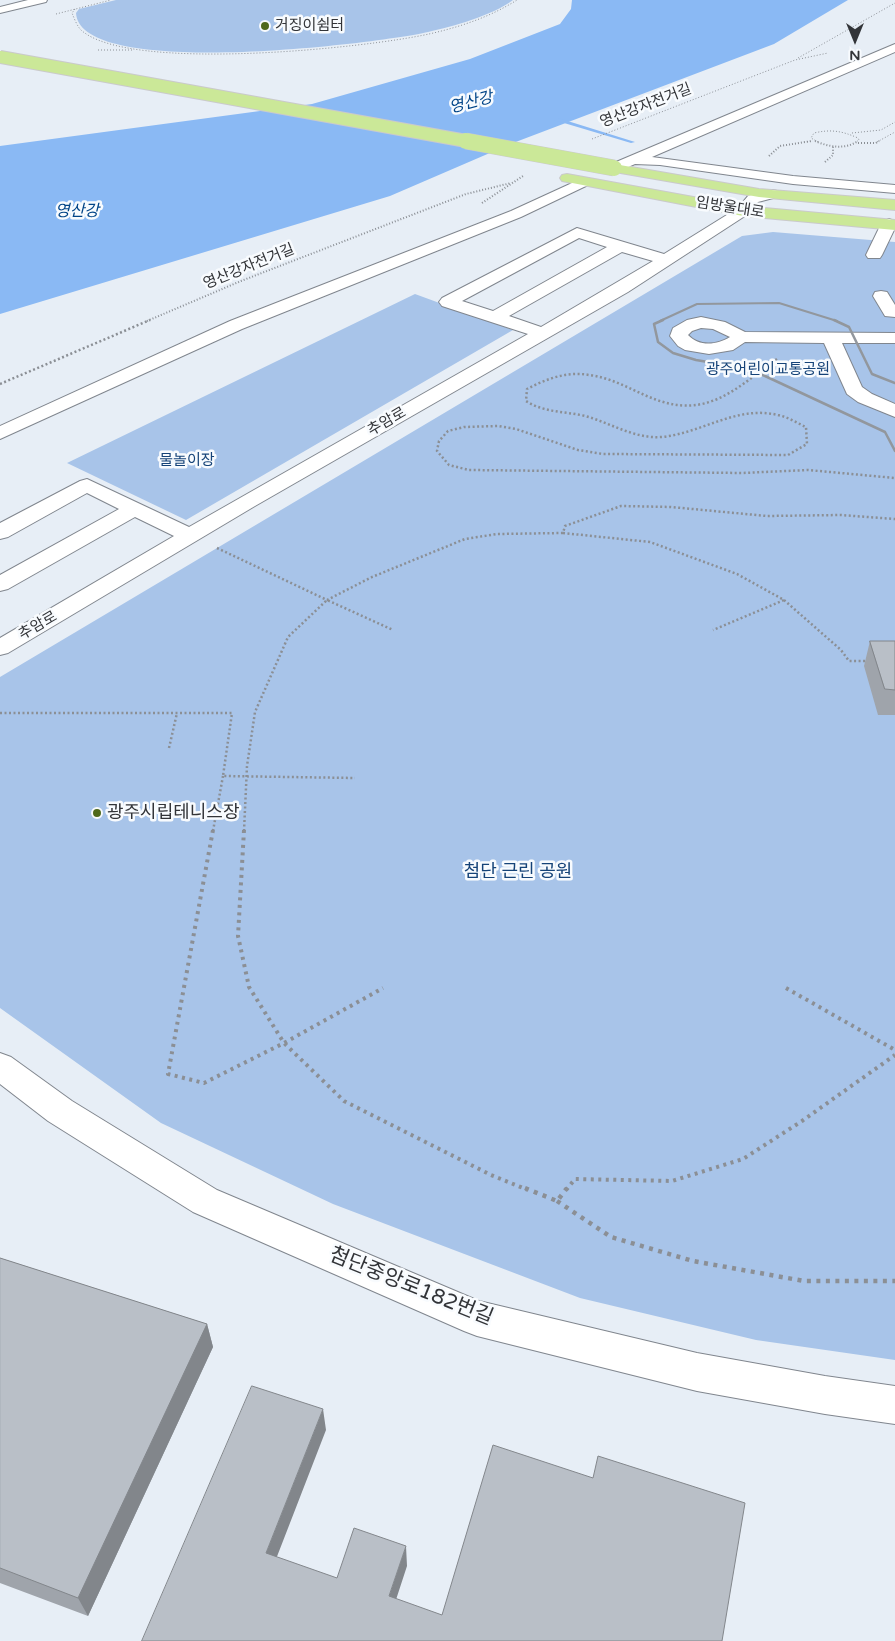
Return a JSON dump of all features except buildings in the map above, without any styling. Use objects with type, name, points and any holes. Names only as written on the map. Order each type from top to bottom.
[{"type":"main road","name":"임방울대로","points":[[0,57],[621,165],[772,194],[895,205]]},
{"type":"main road","name":"임방울대로","points":[[569,179],[742,211],[892,224]]},
{"type":"street","points":[[0,10],[42,0]]},
{"type":"street","points":[[621,165],[895,48]]},
{"type":"street","points":[[621,165],[660,161],[818,183],[895,189]]},
{"type":"street","points":[[0,433],[236,325],[516,214],[569,179]]},
{"type":"street","name":"추암로","points":[[0,648],[190,536],[622,288],[742,211],[753,199],[772,194]]},
{"type":"street","points":[[874,255],[892,224]]},
{"type":"street","points":[[542,333],[448,302],[577,233],[667,260]]},
{"type":"street","points":[[493,318],[619,247]]},
{"type":"street","points":[[881,296],[891,312],[895,312]]},
{"type":"street","points":[[741,337],[895,338]]},
{"type":"street","points":[[830,338],[854,390],[865,398],[895,411]]},
{"type":"street","points":[[0,532],[87,486],[190,536]]},
{"type":"street","points":[[0,584],[134,509]]},
{"type":"street","name":"첨단중앙로182번길","points":[[0,1066],[60,1111],[206,1201],[477,1318],[697,1372],[825,1396],[895,1405]]},
{"type":"path","points":[[75,9],[72,17],[76,26],[87,34],[112,44],[158,51],[257,54],[313,50],[428,34],[496,12],[517,0]]},
{"type":"path","name":"영산강자전거길","points":[[590,140],[795,60],[895,3]]},
{"type":"path","name":"영산강자전거길","points":[[795,60],[831,52]]},
{"type":"path","points":[[814,141],[812,135],[820,131],[834,130],[849,133],[883,130],[892,126],[895,122]]},
{"type":"path","points":[[735,172],[762,162],[780,146],[814,141],[825,145],[840,146],[857,143],[876,143],[895,132]]},
{"type":"path","points":[[849,133],[858,138],[857,143]]},
{"type":"path","name":"영산강자전거길","points":[[480,204],[526,174]]},
{"type":"path","name":"영산강자전거길","points":[[0,384],[241,281],[466,194],[511,183]]},
{"type":"path","points":[[779,358],[716,400],[701,404],[665,404],[646,399],[598,376],[572,375],[542,380],[527,389],[526,401],[536,409],[552,414],[586,417],[622,432],[660,437],[678,434],[744,414],[759,412],[777,414],[806,427],[807,444],[788,455],[603,454],[578,450],[516,429],[498,426],[482,426],[448,431],[439,441],[437,451],[449,465],[469,470],[742,473],[808,470],[895,478]]},
{"type":"path","points":[[563,533],[565,526],[621,506],[767,516],[841,515],[895,519]]},
{"type":"path","points":[[868,661],[849,661],[841,650],[784,600],[737,574],[650,542],[563,533],[497,534],[465,539],[372,577],[327,600],[288,637],[254,712],[247,766],[248,776],[238,936],[249,987],[284,1043],[344,1101],[491,1175],[557,1201],[611,1237],[693,1261],[804,1281],[895,1281]]},
{"type":"path","points":[[210,544],[393,630]]},
{"type":"path","points":[[713,630],[784,600]]},
{"type":"path","points":[[0,713],[232,712],[223,776],[168,1074],[204,1084],[284,1043],[383,988]]},
{"type":"path","points":[[170,748],[177,713]]},
{"type":"path","points":[[223,776],[355,778]]},
{"type":"path","points":[[786,988],[895,1050]]},
{"type":"path","points":[[557,1201],[575,1179],[672,1181],[743,1159],[802,1121],[895,1055]]},
{"type":"green space","name":"거징이쉼터","points":[[116,0],[513,0],[483,16],[428,32],[400,37],[297,49],[177,52],[126,46],[90,34],[76,13],[79,9]]},
{"type":"green space","name":"첨단 근린 공원","points":[[773,232],[895,242],[895,1360],[756,1340],[580,1298],[333,1204],[161,1123],[0,1008],[0,677],[742,236]]},
{"type":"green space","name":"물놀이장","points":[[415,294],[513,330],[186,520],[67,463]]},
{"type":"water","name":"영산강","points":[[572,0],[848,0],[774,44],[513,143],[390,196],[0,314],[0,146],[312,104],[470,59],[560,24],[571,9]]},
{"type":"waterway","points":[[556,119],[633,142]]},
{"type":"railway","points":[[660,321],[697,304],[779,303],[834,320]]},
{"type":"railway","points":[[663,320],[654,324],[658,342],[673,353],[696,360],[750,369],[885,432],[895,451]]},
{"type":"railway","points":[[834,320],[849,327],[872,374],[895,383]]},
{"type":"place","name":"거징이쉼터","points":[[265,26]]},
{"type":"place","name":"광주시립테니스장","points":[[97,813]]},
{"type":"park label","name":"광주어린이교통공원","points":[[768,370]]}]
